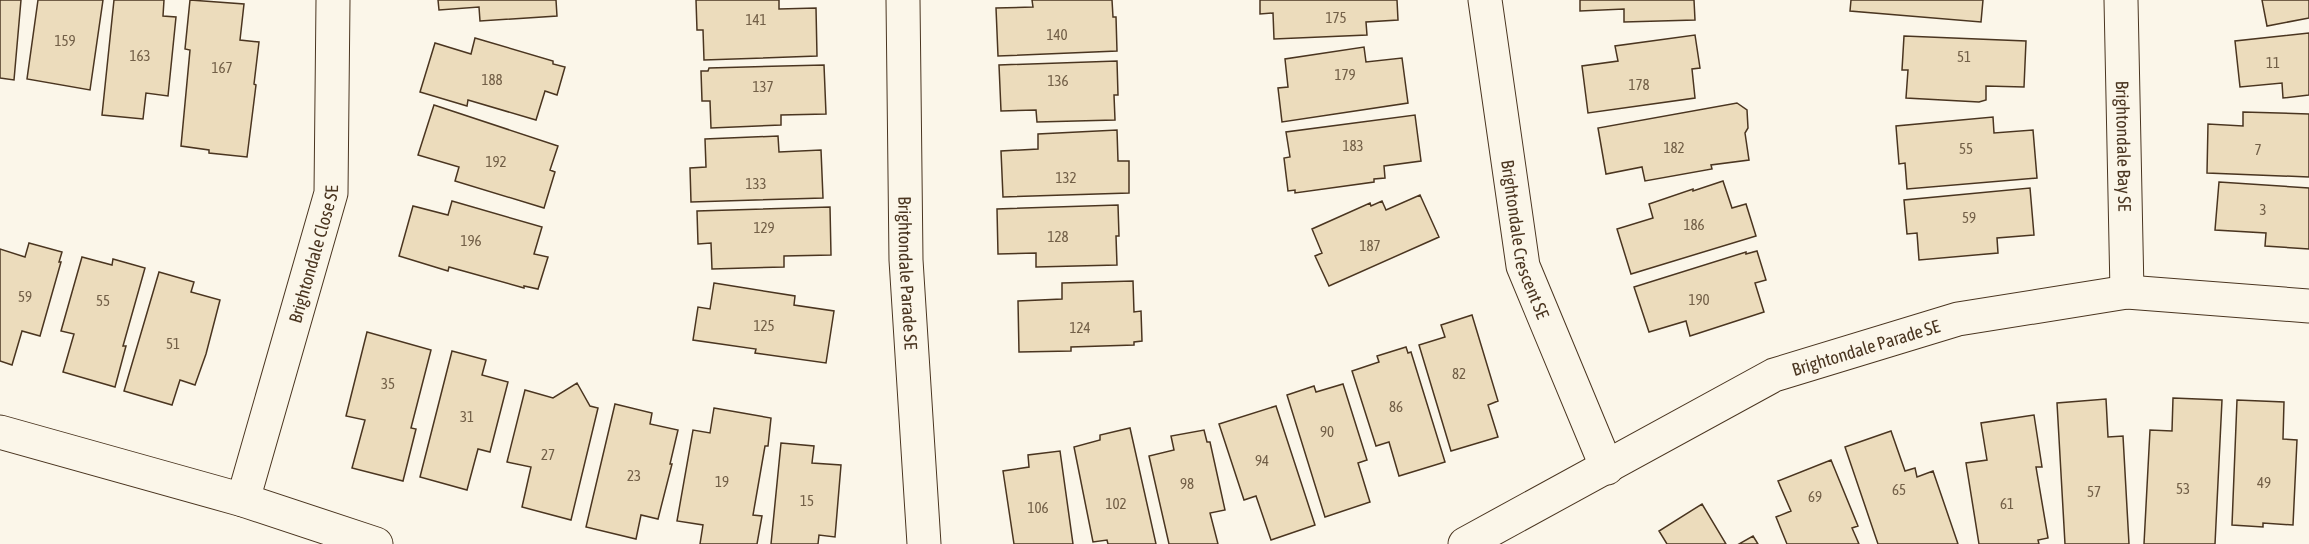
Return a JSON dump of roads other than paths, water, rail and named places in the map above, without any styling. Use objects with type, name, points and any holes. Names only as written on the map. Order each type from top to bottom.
[{"type":"street","name":"Brightondale Close SE","points":[[243,500],[331,193],[333,0]]},
{"type":"street","name":"Brightondale Parade SE","points":[[903,0],[906,260],[924,544]]},
{"type":"street","name":"Brightondale Crescent SE","points":[[1485,0],[1523,266],[1607,468]]},
{"type":"street","name":"Brightondale Bay SE","points":[[2121,0],[2127,292]]},
{"type":"street","name":"Brightondale Parade SE","points":[[1465,544],[1774,375],[1958,319],[2127,292],[2309,306]]},
{"type":"street","points":[[0,432],[243,500],[376,544]]}]
